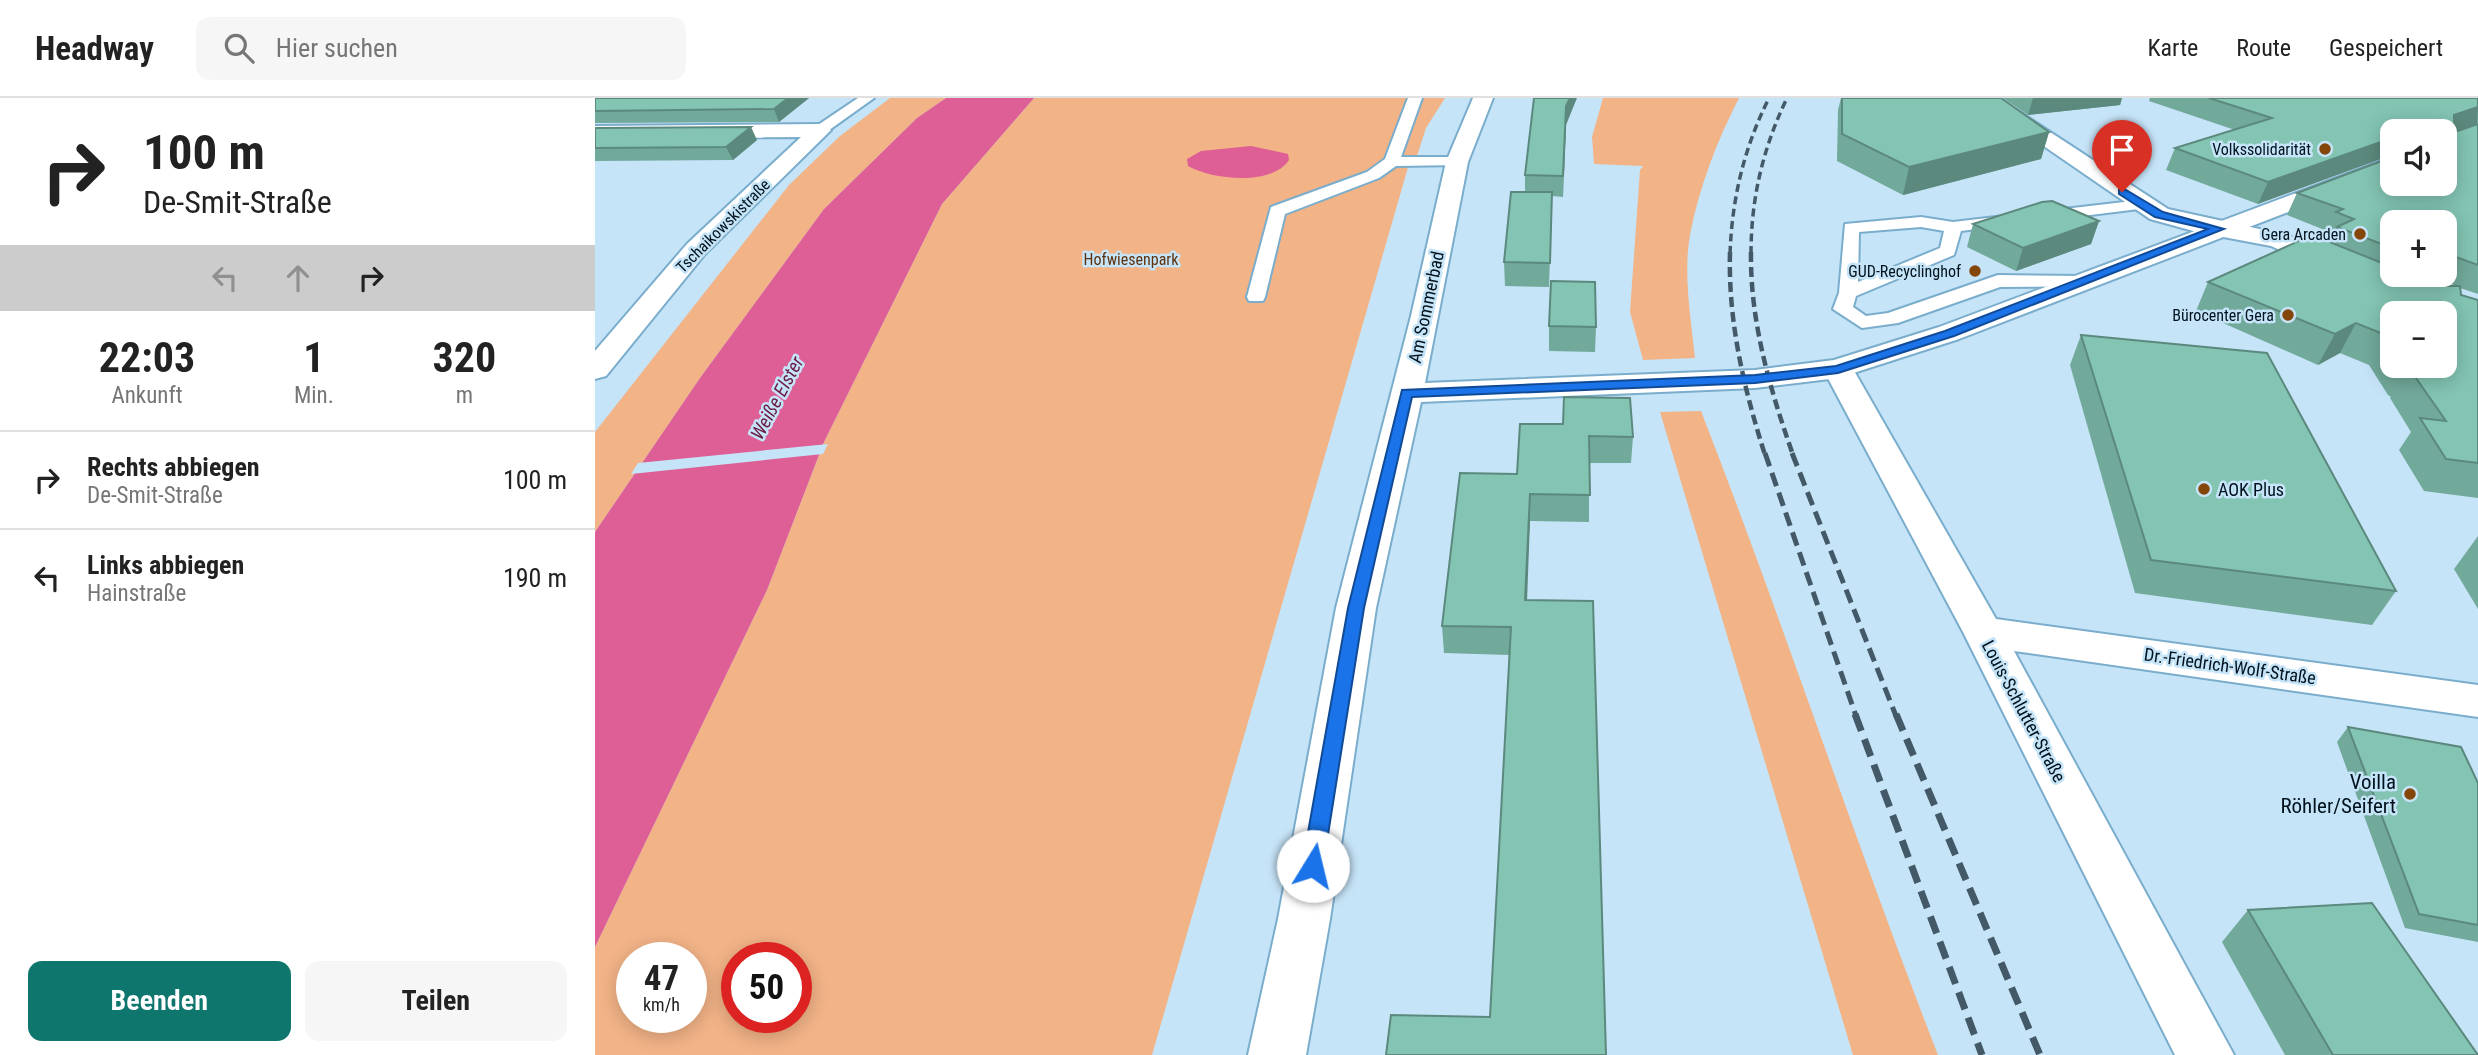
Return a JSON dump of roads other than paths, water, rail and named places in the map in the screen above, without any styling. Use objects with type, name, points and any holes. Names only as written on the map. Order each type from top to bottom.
[{"type":"main road","name":"Am Sommerbad","points":[[1277,1055],[1304,919],[1356,608],[1457,162],[1475,112],[1483,98]]},
{"type":"main road","points":[[1984,98],[2141,205],[2176,220],[2218,229],[2278,254],[2346,272]]},
{"type":"main road","points":[[595,132],[820,130]]},
{"type":"main road","name":"Tschaikowskistraße","points":[[595,370],[696,249],[820,130]]},
{"type":"main road","points":[[1406,393],[1755,379],[1838,369],[1949,333],[2380,168]]},
{"type":"main road","name":"Louis-Schlutter-Straße","points":[[1838,369],[1983,632],[2206,1055]]},
{"type":"main road","name":"Dr.-Friedrich-Wolf-Straße","points":[[1983,632],[2478,701]]},
{"type":"lane","name":"Tschaikowskistraße","points":[[820,130],[867,98]]},
{"type":"lane","points":[[1255,297],[1277,211],[1351,185],[1373,175],[1392,161],[1415,98]]},
{"type":"lane","points":[[1392,161],[1457,162]]},
{"type":"lane","points":[[2084,282],[1998,281],[1891,319],[1862,322],[1843,309],[1848,293],[1851,228],[1921,222],[1953,227],[2141,205]]},
{"type":"lane","points":[[1848,293],[1948,251],[1953,227]]},
{"type":"water","name":"Weiße Elster","points":[[946,98],[1034,98],[942,204],[824,442],[767,590],[595,947],[595,532],[700,378],[824,209],[917,118]]},
{"type":"water","points":[[1251,146],[1288,154],[1289,160],[1269,174],[1241,178],[1212,175],[1188,166],[1187,159],[1201,151]]},
{"type":"railway","points":[[1730,254],[1733,213],[1741,174],[1769,98]]},
{"type":"railway","points":[[1751,253],[1753,213],[1760,174],[1771,136],[1787,98]]},
{"type":"railway","points":[[1751,253],[1754,304],[1763,355],[1793,455]]},
{"type":"railway","points":[[1730,254],[1732,304],[1739,355],[1765,455]]},
{"type":"railway","points":[[1765,453],[1856,716]]},
{"type":"railway","points":[[1792,453],[1896,716]]},
{"type":"railway","points":[[1855,714],[1982,1055]]},
{"type":"railway","points":[[1896,714],[2040,1055]]},
{"type":"place","name":"Volkssolidarität","points":[[2325,149]]},
{"type":"place","name":"Gera Arcaden","points":[[2360,234]]},
{"type":"place","name":"GUD-Recyclinghof","points":[[1975,271]]},
{"type":"place","name":"Bürocenter Gera","points":[[2288,315]]},
{"type":"place","name":"AOK Plus","points":[[2204,489]]},
{"type":"place","name":"Voilla Röhler/Seifert","points":[[2410,794]]},
{"type":"park label","name":"Hofwiesenpark","points":[[1131,259]]}]
